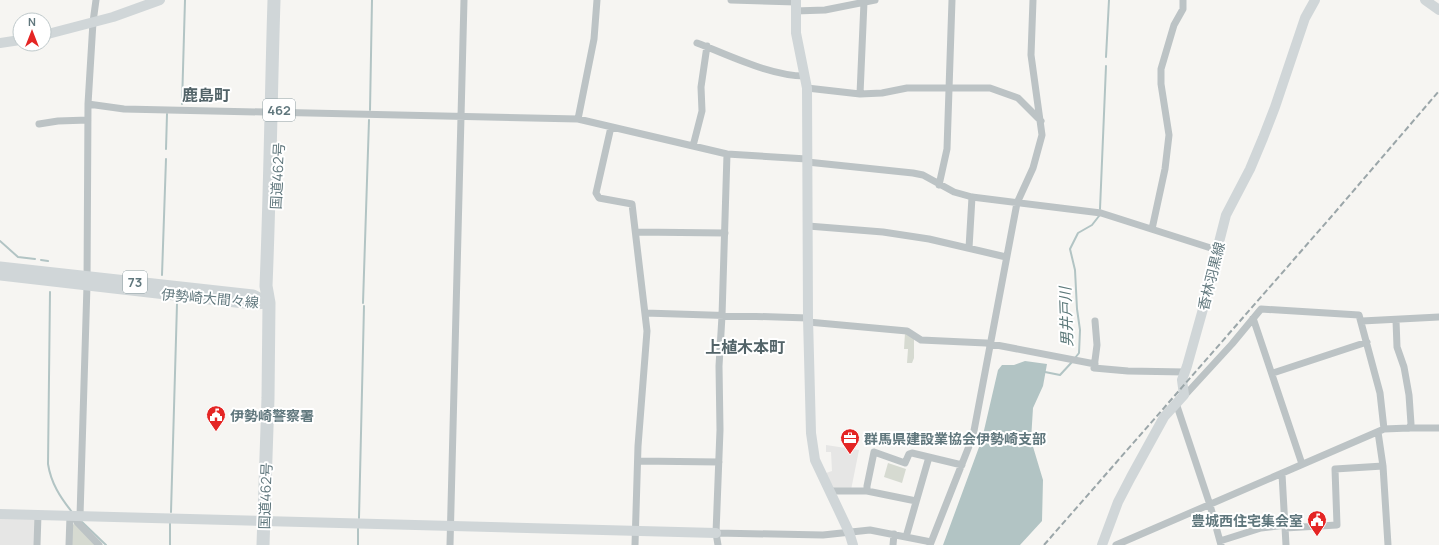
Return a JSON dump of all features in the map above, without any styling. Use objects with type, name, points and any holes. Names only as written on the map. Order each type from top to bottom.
[{"type":"highway","name":"国道462号","points":[[274,0],[275,112]]},
{"type":"highway","name":"国道462号","points":[[263,545],[268,398],[269,303],[266,286],[271,164],[282,0]]},
{"type":"main road","name":"伊勢崎大間々線","points":[[0,267],[253,304],[269,303]]},
{"type":"main road","name":"伊勢崎大間々線","points":[[0,275],[88,281]]},
{"type":"street","points":[[69,545],[75,516],[88,281],[88,104],[93,22],[96,0]]},
{"type":"street","points":[[52,33],[132,11],[160,0]]},
{"type":"street","points":[[450,545],[464,0]]},
{"type":"street","points":[[578,119],[594,39],[596,0]]},
{"type":"street","points":[[731,0],[796,4],[824,10],[876,0]]},
{"type":"street","points":[[939,185],[947,149],[952,0]]},
{"type":"street","points":[[0,514],[450,525],[636,532],[823,535],[870,530],[906,536],[931,543],[973,436],[1016,203],[1033,168],[1042,135],[1031,55],[1033,0]]},
{"type":"street","points":[[1152,229],[1165,169],[1169,135],[1161,84],[1161,69],[1174,24],[1183,9],[1183,0]]},
{"type":"street","name":"香林羽黒線","points":[[1184,395],[1181,383],[1210,284],[1226,215],[1250,169],[1263,138],[1305,18],[1314,0]]},
{"type":"street","points":[[1426,0],[1439,10]]},
{"type":"street","points":[[860,94],[864,2]]},
{"type":"street","points":[[796,4],[796,33],[807,88],[810,433],[815,460],[849,532],[853,545]]},
{"type":"street","points":[[0,43],[12,41]]},
{"type":"street","points":[[697,43],[770,70],[796,76],[805,76]]},
{"type":"street","points":[[693,146],[702,111],[701,87],[707,46]]},
{"type":"street","points":[[807,88],[860,94],[882,93],[907,88],[990,88],[1018,98],[1041,121]]},
{"type":"street","points":[[88,104],[124,109],[578,119],[727,154],[807,160],[923,175],[954,192],[972,197],[1101,213],[1217,250]]},
{"type":"street","points":[[39,124],[58,121],[88,120]]},
{"type":"street","points":[[611,127],[596,193],[599,198],[632,204],[647,331],[638,461],[635,545]]},
{"type":"street","points":[[718,545],[716,533],[720,430],[719,366],[727,154]]},
{"type":"street","points":[[969,248],[972,197]]},
{"type":"street","points":[[808,226],[883,232],[929,239],[1006,257]]},
{"type":"street","points":[[636,232],[724,233]]},
{"type":"street","points":[[1102,545],[1118,502],[1164,416],[1232,344],[1261,309],[1359,315],[1362,321],[1380,393],[1388,545]]},
{"type":"street","points":[[645,313],[808,320],[907,331],[921,340],[990,344],[1095,364]]},
{"type":"street","points":[[1362,321],[1439,317]]},
{"type":"street","points":[[1253,318],[1302,464]]},
{"type":"street","points":[[1396,320],[1397,347],[1404,367],[1409,395],[1411,424],[1409,428]]},
{"type":"street","points":[[1095,321],[1097,345],[1094,368],[1128,371],[1185,372]]},
{"type":"street","points":[[1272,373],[1367,342]]},
{"type":"street","points":[[1176,403],[1221,543],[1261,528],[1337,525],[1335,469],[1383,466]]},
{"type":"street","points":[[1116,545],[1381,431],[1409,428],[1439,428]]},
{"type":"street","points":[[867,491],[874,452],[905,464],[909,454],[912,453],[929,458],[962,464]]},
{"type":"street","points":[[906,536],[929,458]]},
{"type":"street","points":[[638,461],[719,462]]},
{"type":"street","points":[[1282,474],[1286,545]]},
{"type":"street","points":[[829,490],[867,491],[916,502]]},
{"type":"street","points":[[37,545],[38,515]]},
{"type":"street","points":[[75,516],[77,522],[99,545]]},
{"type":"street","points":[[893,545],[894,534]]},
{"type":"shaded area","points":[[905,333],[914,338],[914,358],[912,363],[907,363],[908,349],[904,349]]},
{"type":"shaded area","points":[[1025,361],[1047,364],[1043,386],[1033,408],[1031,440],[1043,480],[1042,521],[1020,545],[943,545],[982,439],[998,370],[1002,365],[1014,365]]},
{"type":"shaded area","points":[[826,445],[859,450],[851,490],[832,489],[826,473],[832,471],[831,452],[826,452]]},
{"type":"shaded area","points":[[888,463],[906,469],[902,483],[884,477]]},
{"type":"shaded area","points":[[0,517],[32,517],[36,520],[35,545],[0,545]]},
{"type":"shaded area","points":[[75,524],[97,545],[71,545],[71,525]]},
{"type":"waterway","points":[[182,104],[185,0]]},
{"type":"waterway","points":[[370,110],[372,0]]},
{"type":"waterway","name":"男井戸川","points":[[1106,57],[1109,0]]},
{"type":"waterway","name":"男井戸川","points":[[1100,209],[1106,66]]},
{"type":"waterway","points":[[166,149],[167,114]]},
{"type":"waterway","points":[[363,303],[369,120]]},
{"type":"waterway","points":[[162,275],[166,159]]},
{"type":"waterway","name":"男井戸川","points":[[1075,358],[1079,353],[1080,330],[1077,309],[1075,270],[1070,249],[1078,233],[1092,225],[1099,216]]},
{"type":"waterway","points":[[0,241],[18,257],[35,259]]},
{"type":"waterway","points":[[41,260],[48,261]]},
{"type":"waterway","points":[[50,292],[48,464],[51,477],[57,490],[72,512]]},
{"type":"waterway","points":[[171,512],[177,304]]},
{"type":"waterway","points":[[359,518],[364,306]]},
{"type":"waterway","name":"男井戸川","points":[[1045,372],[1060,375],[1072,362]]},
{"type":"waterway","points":[[82,522],[106,545]]},
{"type":"waterway","points":[[170,522],[170,545]]},
{"type":"waterway","points":[[358,528],[358,545]]},
{"type":"railway","points":[[1044,545],[1331,217],[1439,91]]},
{"type":"place","name":"伊勢崎警察署","points":[[216,432]]},
{"type":"place","name":"群馬県建設業協会伊勢崎支部","points":[[850,455]]},
{"type":"place","name":"豊城西住宅集会室","points":[[1317,537]]},
{"type":"district","name":"鹿島町","points":[[206,95]]},
{"type":"district","name":"上植木本町","points":[[745,347]]}]
